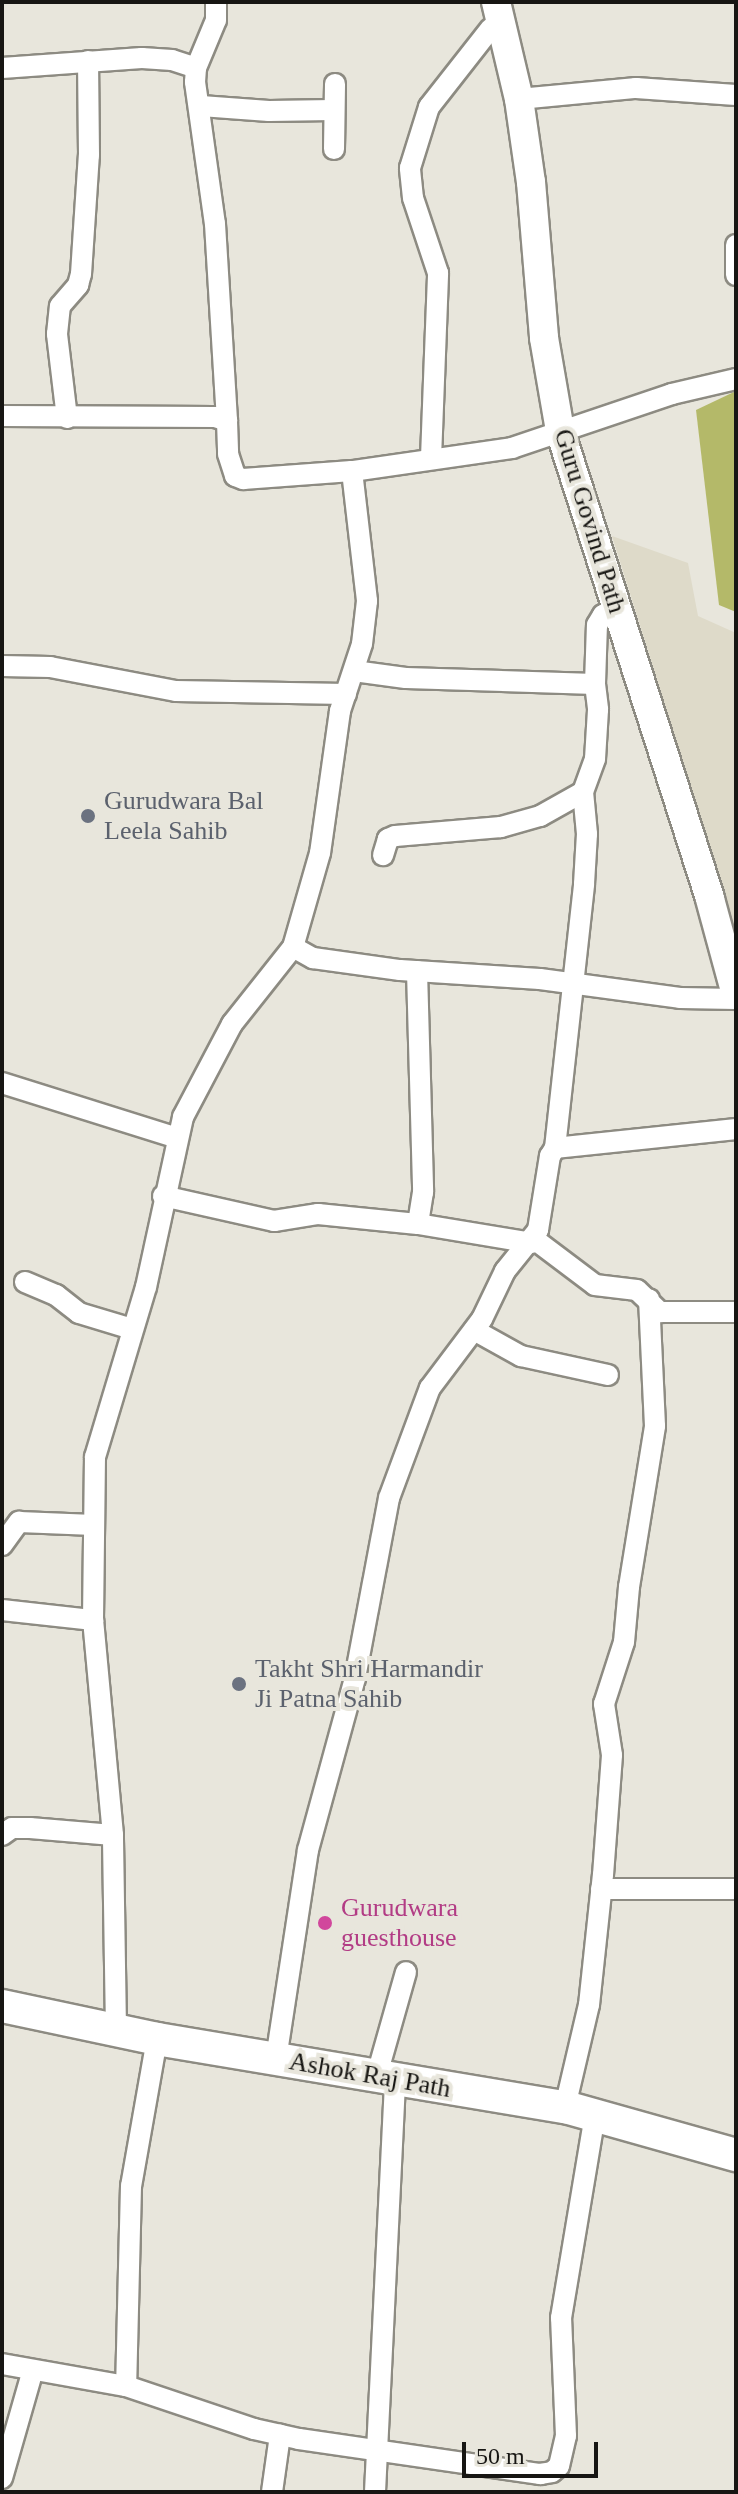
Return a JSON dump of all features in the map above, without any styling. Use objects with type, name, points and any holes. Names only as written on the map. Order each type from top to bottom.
[{"type":"main road","name":"Ashok Raj Path","points":[[2,2006],[157,2039],[580,2111],[736,2155]]},
{"type":"street","points":[[216,2],[216,20],[196,68],[215,224],[228,454],[235,476],[243,479],[352,471],[512,448],[672,394],[736,379]]},
{"type":"street","points":[[485,2],[497,22]]},
{"type":"street","points":[[497,22],[512,23],[507,2]]},
{"type":"street","points":[[431,458],[438,273],[413,198],[410,168],[429,107],[497,22]]},
{"type":"street","name":"Guru Govind Path","points":[[497,22],[519,99],[531,182],[544,338],[560,431],[710,899],[736,997]]},
{"type":"street","points":[[2,68],[142,58],[172,60],[196,68]]},
{"type":"street","points":[[67,418],[57,325],[60,306],[78,285],[81,274],[89,155],[88,61]]},
{"type":"street","points":[[334,149],[335,84]]},
{"type":"street","points":[[519,99],[636,88],[736,95]]},
{"type":"street","points":[[201,106],[269,111],[333,110]]},
{"type":"street","points":[[736,245],[736,275]]},
{"type":"street","points":[[2,416],[192,416],[227,421]]},
{"type":"street","points":[[116,2030],[113,1835],[93,1620],[95,1457],[146,1287],[163,1196],[187,1107],[215,1049],[245,1005],[293,947],[320,853],[336,736],[362,644],[367,601],[352,471]]},
{"type":"street","points":[[276,2059],[308,1850],[355,1678],[389,1498],[430,1388],[474,1330],[505,1271],[532,1241],[542,1218],[550,1156],[555,1148],[575,983],[587,834],[583,792],[595,759],[597,625],[603,615],[617,609]]},
{"type":"street","points":[[2,666],[50,667],[129,685],[176,691],[346,694]]},
{"type":"street","points":[[354,671],[406,678],[595,684]]},
{"type":"street","points":[[383,855],[388,839],[395,836],[501,827],[540,816],[583,792]]},
{"type":"street","points":[[293,947],[313,958],[417,971],[575,983],[680,998],[736,997]]},
{"type":"street","points":[[417,971],[423,1192],[418,1224]]},
{"type":"street","points":[[2,1083],[133,1121],[177,1138]]},
{"type":"street","points":[[555,1148],[736,1129]]},
{"type":"street","points":[[163,1196],[274,1221],[318,1214],[418,1224],[532,1241],[595,1285],[637,1290],[649,1299],[655,1309],[667,1314],[736,1312]]},
{"type":"street","points":[[25,1282],[56,1295],[79,1313],[132,1329]]},
{"type":"street","points":[[2,2364],[126,2386],[280,2435],[376,2452],[540,2474],[552,2472],[559,2466],[566,2436],[561,2318],[612,1755],[604,1704],[624,1642],[629,1587],[655,1426],[649,1363],[649,1299]]},
{"type":"street","points":[[474,1330],[521,1356],[608,1375]]},
{"type":"street","points":[[2,1545],[19,1522],[94,1525]]},
{"type":"street","points":[[2,1610],[93,1620]]},
{"type":"street","points":[[2,1835],[12,1828],[30,1828],[113,1835]]},
{"type":"street","points":[[601,1889],[736,1889]]},
{"type":"street","points":[[375,2492],[385,2079],[406,1972]]},
{"type":"street","points":[[126,2386],[131,2186],[157,2039]]},
{"type":"street","points":[[2,2478],[33,2370]]},
{"type":"street","points":[[272,2492],[280,2435]]},
{"type":"shaded area","points":[[612,536],[688,563],[698,616],[736,633],[736,932]]},
{"type":"green space","points":[[736,391],[736,612],[719,605],[696,410]]},
{"type":"place","name":"Gurudwara Bal Leela Sahib","points":[[88,816]]},
{"type":"place","name":"Takht Shri Harmandir Ji Patna Sahib","points":[[239,1684]]},
{"type":"place","name":"Gurudwara guesthouse","points":[[325,1923]]}]
